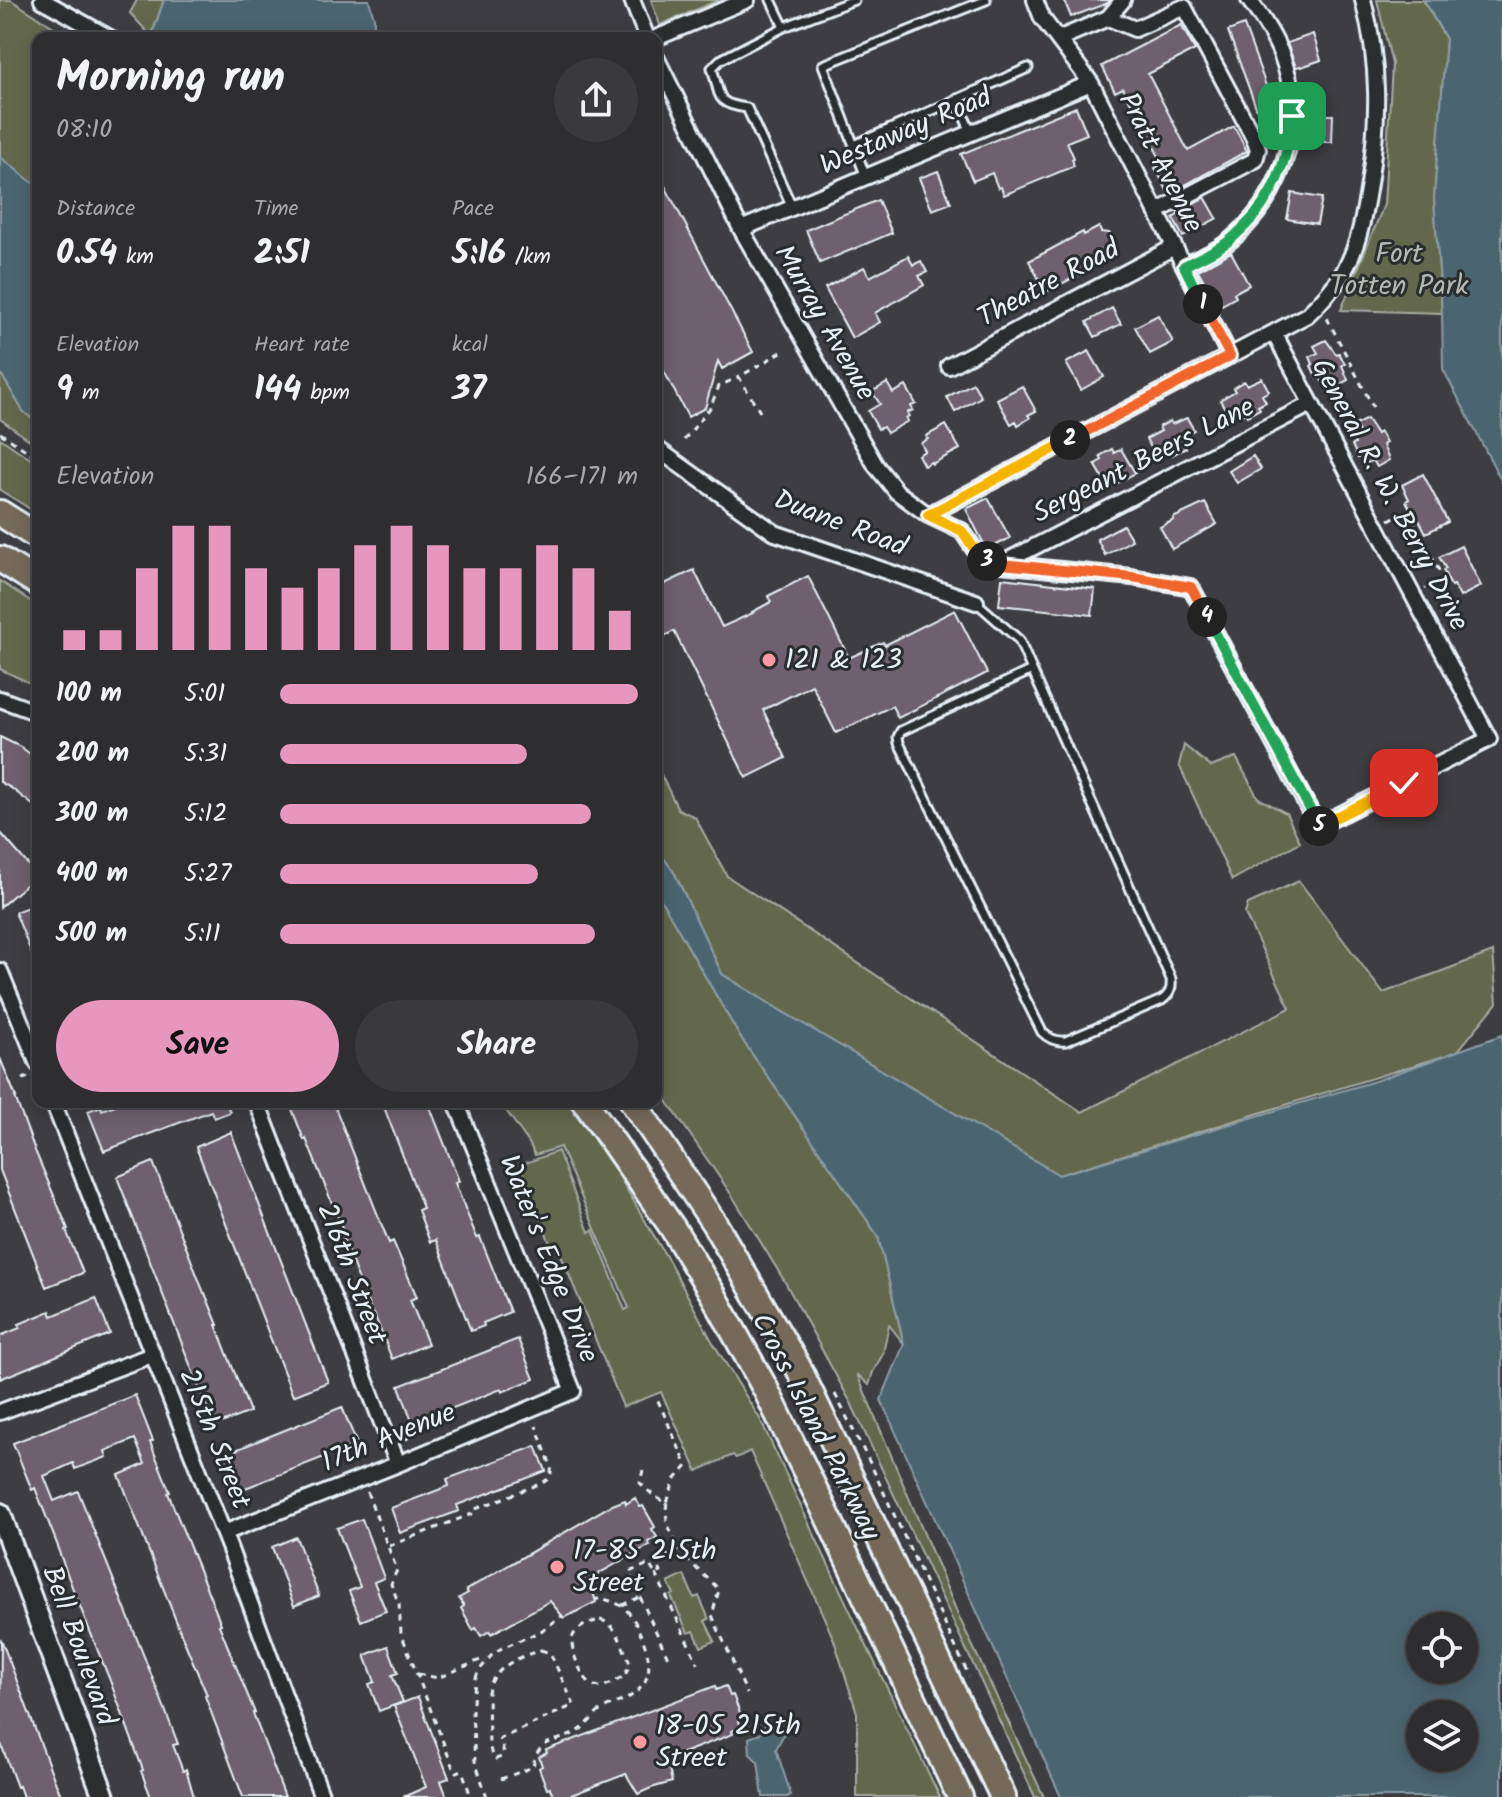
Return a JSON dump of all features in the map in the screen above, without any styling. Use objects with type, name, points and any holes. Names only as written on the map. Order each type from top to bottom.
[{"type":"highway","points":[[0,513],[32,533]]},
{"type":"highway","points":[[0,559],[32,579]]},
{"type":"highway","points":[[0,573],[32,590]]},
{"type":"highway","name":"Cross Island Parkway","points":[[589,1108],[672,1227],[765,1388],[960,1797]]},
{"type":"highway","name":"Cross Island Parkway","points":[[637,1108],[714,1223],[798,1367],[1003,1797]]},
{"type":"street","points":[[42,0],[99,32]]},
{"type":"street","points":[[632,0],[645,32]]},
{"type":"street","points":[[662,35],[747,0]]},
{"type":"street","name":"Pratt Avenue","points":[[1035,0],[1042,18],[1091,83],[1230,356]]},
{"type":"street","points":[[1058,39],[1108,18],[1123,0]]},
{"type":"street","points":[[1184,266],[1226,244],[1253,218],[1268,198],[1286,159],[1292,116],[1290,84],[1274,36],[1249,0]]},
{"type":"street","points":[[928,515],[1307,315],[1327,296],[1344,271],[1362,229],[1376,137],[1376,71],[1363,0]]},
{"type":"street","points":[[1108,18],[1135,29],[1184,7],[1258,149],[1255,160],[1156,212]]},
{"type":"street","name":"Murray Avenue","points":[[662,69],[741,229],[876,466],[897,492],[928,515],[962,531],[981,559],[1001,564]]},
{"type":"street","name":"Westaway Road","points":[[741,229],[1091,83]]},
{"type":"street","name":"Theatre Road","points":[[949,366],[1174,247]]},
{"type":"street","name":"General R. W. Berry Drive","points":[[1001,564],[1132,577],[1191,587],[1318,826],[1489,739],[1274,333]]},
{"type":"street","name":"Sergeant Beers Lane","points":[[1001,564],[1311,404]]},
{"type":"street","name":"Duane Road","points":[[662,452],[775,533],[976,602]]},
{"type":"street","points":[[0,699],[32,711]]},
{"type":"street","points":[[0,971],[32,1049]]},
{"type":"street","name":"215th Street","points":[[55,1108],[224,1533],[322,1797]]},
{"type":"street","name":"216th Street","points":[[259,1108],[398,1464]]},
{"type":"street","name":"Water's Edge Drive","points":[[458,1108],[573,1391]]},
{"type":"street","points":[[0,1412],[152,1355]]},
{"type":"street","name":"17th Avenue","points":[[224,1533],[573,1391]]},
{"type":"street","name":"Bell Boulevard","points":[[0,1514],[104,1797]]},
{"type":"lane","points":[[771,0],[784,27]]},
{"type":"lane","points":[[792,207],[747,108],[729,106],[722,100],[712,68],[720,60],[784,27],[854,0]]},
{"type":"lane","points":[[866,177],[823,65],[986,0]]},
{"type":"lane","points":[[854,145],[1028,68]]},
{"type":"lane","points":[[956,99],[971,132]]},
{"type":"lane","points":[[976,602],[1019,640],[1171,979],[1169,995],[1162,1000],[1058,1042],[1042,1032],[898,737],[901,731],[1032,670]]},
{"type":"path","points":[[1323,313],[1373,407]]},
{"type":"path","points":[[684,440],[710,408],[719,386],[783,351]]},
{"type":"path","points":[[739,377],[760,412]]},
{"type":"path","points":[[0,433],[32,454]]},
{"type":"path","points":[[1390,529],[1386,521],[1407,510],[1444,580],[1423,590]]},
{"type":"path","points":[[656,1396],[687,1466],[674,1481],[666,1517],[680,1549],[719,1590],[712,1615],[747,1694]]},
{"type":"path","points":[[388,1546],[472,1514],[473,1510],[549,1479],[551,1466],[536,1426]]},
{"type":"path","points":[[403,1438],[409,1441]]},
{"type":"path","points":[[643,1470],[640,1483],[667,1503]]},
{"type":"path","points":[[367,1492],[397,1570],[391,1584],[399,1604],[401,1633],[455,1773],[462,1770],[471,1797]]},
{"type":"path","points":[[656,1574],[661,1572],[655,1561],[680,1549]]},
{"type":"path","points":[[670,1662],[629,1572],[649,1564],[698,1664]]},
{"type":"path","points":[[622,1605],[640,1597]]},
{"type":"path","points":[[501,1779],[533,1767],[535,1753],[546,1744],[579,1731],[603,1708],[640,1689],[647,1678],[649,1658],[632,1617],[622,1605],[595,1599]]},
{"type":"path","points":[[487,1797],[475,1761],[472,1712],[478,1672],[500,1649],[541,1631],[562,1616]]},
{"type":"path","points":[[605,1620],[613,1627],[629,1660],[628,1672],[604,1686],[595,1686],[585,1678],[574,1653],[572,1640],[579,1629],[605,1620]]},
{"type":"path","points":[[541,1650],[550,1653],[562,1678],[574,1705],[500,1739],[504,1753],[496,1759],[492,1756],[488,1692],[497,1671],[541,1650]]},
{"type":"path","points":[[417,1674],[438,1678],[480,1660],[486,1661]]},
{"type":"green space","points":[[0,0],[11,0],[62,32],[32,32],[32,182],[0,157]]},
{"type":"green space","points":[[137,0],[164,0],[152,32],[147,32],[130,13]]},
{"type":"green space","points":[[651,0],[719,0],[660,25]]},
{"type":"green space","name":"Fort Totten Park","points":[[1377,0],[1423,0],[1446,39],[1434,198],[1442,313],[1341,310],[1384,205],[1392,64]]},
{"type":"green space","points":[[0,372],[23,411],[32,419],[32,442],[0,419]]},
{"type":"green space","points":[[0,438],[32,460],[32,510],[0,490]]},
{"type":"green space","points":[[0,581],[32,602],[32,684],[0,669]]},
{"type":"green space","points":[[1184,745],[1211,767],[1236,757],[1258,798],[1286,813],[1300,842],[1232,880],[1179,765]]},
{"type":"green space","points":[[662,777],[678,809],[695,817],[727,876],[1082,1112],[1290,1008],[1245,914],[1248,904],[1299,881],[1383,993],[1493,952],[1497,1003],[1457,1052],[1059,1175],[722,974],[675,874],[662,856]]},
{"type":"green space","points":[[662,901],[739,1035],[878,1236],[904,1344],[889,1325],[883,1354],[869,1385],[857,1374],[959,1617],[1044,1797],[1035,1797],[851,1403],[785,1282],[733,1197],[662,1094]]},
{"type":"green space","points":[[504,1108],[571,1108],[610,1161],[760,1419],[940,1797],[857,1797],[857,1713],[834,1640],[750,1451],[697,1471],[661,1392],[623,1407],[557,1245],[551,1246],[520,1165],[558,1151],[589,1232],[593,1230],[625,1310],[629,1308],[560,1147],[535,1155]]},
{"type":"green space","points":[[684,1575],[694,1598],[699,1596],[709,1619],[705,1621],[715,1641],[701,1647],[694,1631],[688,1633],[671,1596],[674,1594],[668,1583]]},
{"type":"water","points":[[164,0],[369,0],[374,18],[374,32],[153,32]]},
{"type":"water","points":[[1424,0],[1502,0],[1502,482],[1443,369],[1434,198],[1446,39]]},
{"type":"water","points":[[0,157],[32,182],[32,419],[23,411],[0,372]]},
{"type":"water","points":[[662,856],[675,874],[722,974],[1059,1175],[1375,1081],[1502,1035],[1502,1797],[1061,1797],[881,1400],[904,1344],[878,1236],[739,1035],[662,901]]},
{"type":"water","points":[[767,1721],[785,1732],[776,1749],[791,1795],[787,1797],[763,1797],[758,1762],[750,1754],[749,1738],[760,1734]]},
{"type":"building","points":[[1064,0],[1110,0],[1071,17]]},
{"type":"building","points":[[1181,25],[1195,50],[1148,74],[1188,151],[1234,126],[1247,151],[1169,194],[1155,168],[1163,164],[1123,88],[1115,92],[1102,66]]},
{"type":"building","points":[[1244,25],[1273,105],[1257,110],[1228,31]]},
{"type":"building","points":[[1313,34],[1321,60],[1296,67],[1287,43]]},
{"type":"building","points":[[1076,107],[1087,134],[1067,142],[1074,166],[1004,195],[992,173],[973,181],[961,154]]},
{"type":"building","points":[[1304,115],[1333,115],[1332,142],[1303,142]]},
{"type":"building","points":[[938,171],[951,203],[932,210],[919,178]]},
{"type":"building","points":[[662,180],[753,352],[722,369],[718,361],[705,408],[688,417],[662,367]]},
{"type":"building","points":[[1292,193],[1322,198],[1317,224],[1287,219]]},
{"type":"building","points":[[1205,197],[1217,218],[1183,237],[1173,218]]},
{"type":"building","points":[[878,200],[892,233],[820,263],[806,230]]},
{"type":"building","points":[[1099,227],[1101,232],[1109,233],[1114,239],[1111,254],[1098,261],[1100,264],[1046,292],[1029,261],[1083,232],[1084,235]]},
{"type":"building","points":[[1231,252],[1249,285],[1218,307],[1198,270]]},
{"type":"building","points":[[908,256],[913,265],[921,261],[927,272],[919,276],[924,285],[875,313],[880,322],[852,338],[825,288],[864,267],[870,277]]},
{"type":"building","points":[[1112,308],[1121,324],[1095,337],[1087,322]]},
{"type":"building","points":[[1158,315],[1173,342],[1150,354],[1135,327]]},
{"type":"building","points":[[1326,340],[1345,364],[1342,365],[1348,380],[1335,387],[1332,381],[1324,385],[1311,366],[1310,357],[1318,353],[1314,346]]},
{"type":"building","points":[[1089,351],[1104,377],[1081,390],[1066,363]]},
{"type":"building","points":[[1262,378],[1269,391],[1262,395],[1266,402],[1258,406],[1260,409],[1247,416],[1245,413],[1240,416],[1235,408],[1227,412],[1220,400],[1244,381],[1247,385]]},
{"type":"building","points":[[887,383],[893,393],[906,386],[916,404],[907,413],[908,421],[887,433],[883,427],[878,429],[868,411],[880,404],[872,392]]},
{"type":"building","points":[[973,383],[981,397],[955,412],[947,397]]},
{"type":"building","points":[[1022,386],[1036,411],[1018,425],[1016,421],[1011,424],[997,399]]},
{"type":"building","points":[[1187,418],[1194,430],[1187,434],[1191,441],[1184,445],[1186,448],[1172,455],[1170,452],[1165,455],[1160,447],[1153,451],[1146,439],[1161,431],[1159,427],[1170,421],[1172,424]]},
{"type":"building","points":[[1367,419],[1386,443],[1383,445],[1389,460],[1377,467],[1373,460],[1366,464],[1361,456],[1358,458],[1352,445],[1355,444],[1351,437],[1359,432],[1355,425]]},
{"type":"building","points":[[946,425],[960,449],[924,466],[918,455],[925,451],[921,443],[928,439],[926,436]]},
{"type":"building","points":[[1112,449],[1114,453],[1121,449],[1135,473],[1109,488],[1095,464],[1102,460],[1100,456]]},
{"type":"building","points":[[1253,456],[1261,469],[1237,483],[1229,471]]},
{"type":"building","points":[[1423,474],[1448,522],[1426,533],[1406,501],[1409,499],[1402,485]]},
{"type":"building","points":[[988,498],[1010,538],[987,550],[966,509]]},
{"type":"building","points":[[1205,503],[1217,524],[1172,549],[1160,527]]},
{"type":"building","points":[[1123,525],[1132,540],[1105,555],[1097,539]]},
{"type":"building","points":[[1461,546],[1481,586],[1460,597],[1454,585],[1451,586],[1439,557]]},
{"type":"building","name":"121 & 123","points":[[694,570],[722,627],[753,613],[771,602],[768,596],[808,576],[849,658],[883,642],[885,645],[955,610],[987,673],[898,718],[892,706],[836,733],[812,685],[763,710],[786,758],[746,778],[674,631],[665,636],[662,630],[662,585]]},
{"type":"building","points":[[1002,578],[1095,589],[1092,615],[999,605]]},
{"type":"building","points":[[0,737],[32,755],[32,804],[0,782]]},
{"type":"building","points":[[0,832],[32,869],[32,879],[0,907]]},
{"type":"building","points":[[32,905],[32,954],[15,912]]},
{"type":"building","points":[[0,1058],[83,1273],[46,1287],[0,1170]]},
{"type":"building","points":[[96,1108],[228,1108],[230,1112],[214,1118],[211,1111],[104,1151],[88,1111]]},
{"type":"building","points":[[335,1108],[389,1243],[393,1241],[417,1297],[410,1300],[428,1344],[392,1359],[292,1109]]},
{"type":"building","points":[[384,1108],[430,1108],[459,1181],[455,1183],[510,1312],[471,1331],[436,1240],[430,1242],[418,1210],[423,1208]]},
{"type":"building","points":[[231,1132],[328,1382],[293,1396],[196,1147]]},
{"type":"building","points":[[153,1162],[250,1412],[214,1426],[117,1177]]},
{"type":"building","points":[[96,1298],[110,1334],[0,1379],[0,1336],[50,1311],[52,1316]]},
{"type":"building","points":[[518,1339],[534,1379],[502,1392],[501,1389],[414,1426],[399,1386]]},
{"type":"building","points":[[135,1395],[168,1493],[221,1624],[285,1797],[243,1797],[207,1695],[119,1475],[145,1464],[135,1439],[105,1451],[107,1457],[75,1469],[73,1463],[44,1476],[54,1501],[78,1491],[161,1699],[178,1744],[173,1745],[183,1771],[186,1769],[194,1797],[151,1797],[59,1549],[13,1443]]},
{"type":"building","points":[[342,1407],[357,1444],[238,1491],[223,1455]]},
{"type":"building","points":[[536,1446],[546,1471],[457,1505],[459,1511],[400,1533],[391,1508],[449,1486],[447,1479]]},
{"type":"building","name":"17-85 215th Street","points":[[635,1498],[655,1527],[652,1529],[657,1537],[648,1542],[650,1545],[589,1579],[596,1602],[564,1618],[550,1601],[491,1634],[490,1631],[481,1636],[476,1628],[473,1630],[459,1598],[468,1593],[466,1590],[610,1506],[625,1500],[626,1504]]},
{"type":"building","points":[[362,1519],[384,1578],[374,1582],[386,1611],[361,1621],[349,1591],[360,1587],[337,1528]]},
{"type":"building","points":[[296,1537],[319,1596],[294,1606],[272,1547]]},
{"type":"building","points":[[1,1639],[62,1797],[23,1797],[17,1787],[0,1741]]},
{"type":"building","points":[[388,1646],[398,1673],[392,1675],[403,1702],[379,1711],[369,1684],[375,1682],[365,1655]]},
{"type":"building","name":"18-05 215th Street","points":[[715,1686],[716,1690],[726,1686],[730,1696],[733,1695],[741,1716],[738,1718],[741,1727],[732,1731],[733,1734],[667,1759],[672,1782],[638,1794],[626,1774],[566,1797],[554,1797],[550,1788],[547,1789],[539,1768],[542,1766],[539,1757],[547,1753],[546,1750]]},
{"type":"building","points":[[418,1697],[449,1778],[441,1781],[447,1797],[403,1797],[426,1787],[394,1706]]},
{"type":"place","name":"121 & 123","points":[[769,660]]},
{"type":"place","name":"17-85 215th Street","points":[[557,1567]]},
{"type":"place","name":"18-05 215th Street","points":[[640,1742]]},
{"type":"route","points":[[1292,116],[1286,159],[1268,198],[1253,218],[1226,244],[1184,266],[1230,356],[928,515],[962,531],[981,559],[1191,587],[1318,826],[1404,783]]}]
